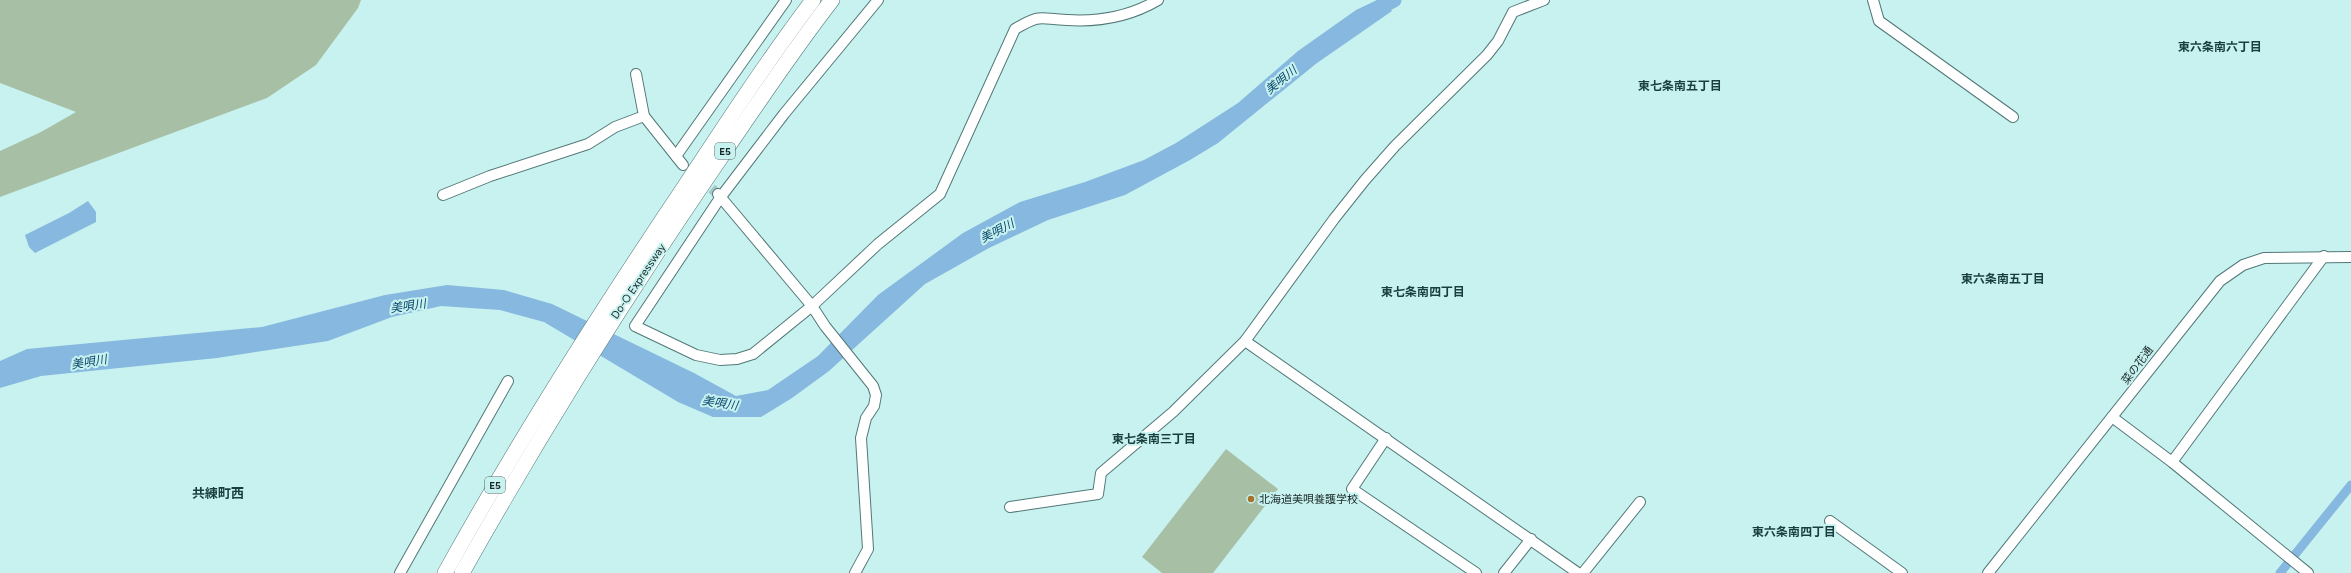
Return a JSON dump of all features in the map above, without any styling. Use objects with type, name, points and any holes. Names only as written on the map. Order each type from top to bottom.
[{"type":"highway","name":"Do-O Expressway","points":[[445,573],[777,48],[813,0]]},
{"type":"highway","name":"Do-O Expressway","points":[[616,301],[790,55],[832,0]]},
{"type":"highway","name":"Do-O Expressway","points":[[462,573],[511,486],[552,402]]},
{"type":"highway","points":[[470,573],[511,486]]},
{"type":"street","points":[[676,156],[786,0]]},
{"type":"street","points":[[878,0],[719,196],[635,326],[696,356],[720,360],[737,359],[753,354],[812,306],[878,244],[940,194],[1015,29],[1033,19],[1047,16],[1067,20],[1125,15],[1142,10],[1158,0]]},
{"type":"street","points":[[1010,507],[1098,494],[1101,473],[1172,412],[1245,341],[1334,219],[1395,146],[1491,50],[1498,41],[1513,12],[1544,0]]},
{"type":"street","points":[[1873,0],[1879,21],[2013,117]]},
{"type":"street","points":[[636,74],[644,116],[683,165]]},
{"type":"street","points":[[443,195],[490,176],[588,144],[615,127],[644,116]]},
{"type":"street","points":[[719,196],[812,306],[825,326],[873,386],[876,395],[874,406],[866,418],[861,438],[868,549],[855,573]]},
{"type":"street","points":[[2172,462],[2324,256]]},
{"type":"street","name":"菜の花通","points":[[1988,573],[2220,281],[2243,265],[2264,258],[2324,256],[2351,257]]},
{"type":"street","points":[[1245,341],[1578,573]]},
{"type":"street","points":[[400,573],[508,381]]},
{"type":"street","points":[[2112,417],[2172,462],[2308,573]]},
{"type":"street","points":[[1386,438],[1352,489],[1476,573]]},
{"type":"street","points":[[1583,573],[1640,502]]},
{"type":"street","points":[[1830,521],[1902,573]]},
{"type":"street","points":[[1504,573],[1531,539]]},
{"type":"green space","points":[[0,0],[361,0],[358,8],[316,65],[267,98],[0,197],[0,151],[41,132],[76,112],[0,83]]},
{"type":"green space","points":[[1226,449],[1278,489],[1213,573],[1162,573],[1142,557]]},
{"type":"water","points":[[1377,0],[1383,0],[1392,11],[1317,63],[1218,143],[1125,195],[1048,220],[989,248],[925,284],[829,371],[792,398],[761,417],[713,417],[678,402],[544,322],[500,310],[441,306],[392,317],[328,341],[217,358],[41,376],[0,388],[0,361],[27,349],[262,327],[385,295],[447,285],[504,290],[552,304],[694,373],[736,396],[768,390],[818,356],[878,295],[963,233],[1020,202],[1085,182],[1144,160],[1176,143],[1238,103],[1298,51],[1356,10]]},
{"type":"water","points":[[88,201],[96,212],[96,222],[35,253],[29,247],[25,235],[69,213]]},
{"type":"waterway","name":"美唄川","points":[[1368,14],[1394,0]]},
{"type":"waterway","points":[[2280,573],[2351,485]]},
{"type":"tunnel","points":[[700,179],[718,194]]},
{"type":"place","name":"北海道美唄養護学校","points":[[1251,499]]},
{"type":"district","name":"東六条南六丁目","points":[[2220,47]]},
{"type":"district","name":"東七条南五丁目","points":[[1680,86]]},
{"type":"district","name":"東六条南五丁目","points":[[2003,279]]},
{"type":"district","name":"東七条南四丁目","points":[[1423,292]]},
{"type":"district","name":"東七条南三丁目","points":[[1154,439]]},
{"type":"district","name":"共練町西","points":[[218,493]]},
{"type":"district","name":"東六条南四丁目","points":[[1794,532]]}]
